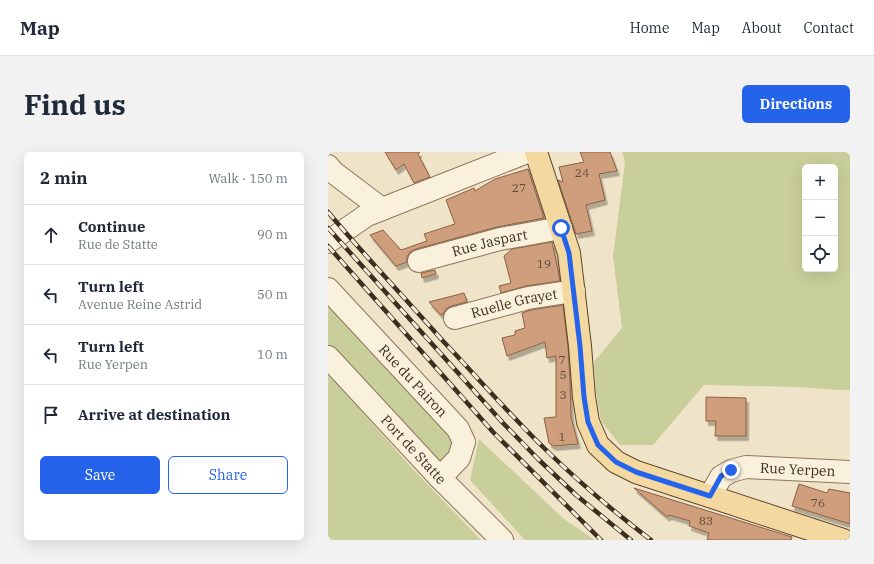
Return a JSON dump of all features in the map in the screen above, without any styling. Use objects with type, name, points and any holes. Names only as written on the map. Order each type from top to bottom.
[{"type":"main road","points":[[536,152],[569,253],[580,346],[584,397],[588,422],[598,445],[616,462],[636,472],[843,540]]},
{"type":"street","points":[[328,242],[367,215],[527,152]]},
{"type":"street","points":[[328,166],[333,172],[382,209]]},
{"type":"street","name":"Rue Jaspart","points":[[419,261],[500,239],[561,228]]},
{"type":"street","name":"Rue du Pairon","points":[[328,288],[458,429],[464,442],[459,458],[440,478]]},
{"type":"street","name":"Ruelle Grayet","points":[[455,318],[528,298],[574,291]]},
{"type":"street","name":"Port de Statte","points":[[328,357],[440,478],[502,540]]},
{"type":"street","name":"Rue Yerpen","points":[[710,496],[721,476],[731,470],[746,467],[850,472]]},
{"type":"green space","points":[[622,152],[850,152],[850,390],[800,387],[704,385],[653,445],[620,445],[601,421],[596,392],[594,362],[622,328],[613,256],[625,162]]},
{"type":"green space","points":[[328,289],[458,429],[440,478],[328,357]]},
{"type":"green space","points":[[328,373],[410,466],[481,540],[328,540]]},
{"type":"green space","points":[[479,439],[564,519],[595,540],[525,540],[470,480]]},
{"type":"building","points":[[385,152],[420,152],[418,154],[430,177],[414,183],[404,164],[396,170]]},
{"type":"building","points":[[580,152],[610,152],[617,171],[599,174],[605,200],[586,205],[592,231],[576,234],[558,180],[563,182],[559,167],[584,162]]},
{"type":"building","points":[[528,169],[544,218],[497,227],[416,249],[410,252],[407,257],[407,262],[396,266],[370,235],[383,230],[401,250],[427,241],[424,234],[455,224],[446,200],[474,188],[475,191],[495,179]]},
{"type":"building","points":[[552,242],[560,281],[526,286],[501,293],[499,286],[511,283],[504,256],[512,249]]},
{"type":"building","points":[[435,270],[436,274],[422,278],[421,273]]},
{"type":"building","points":[[464,293],[467,302],[451,306],[441,315],[429,302]]},
{"type":"building","points":[[563,305],[568,347],[571,417],[578,444],[554,446],[549,443],[544,418],[556,417],[556,356],[547,358],[545,342],[507,356],[502,338],[515,335],[515,331],[525,328],[522,313],[531,310]]},
{"type":"building","points":[[706,397],[746,398],[746,436],[715,436],[716,421],[706,421]]},
{"type":"building","points":[[799,484],[827,493],[829,489],[850,493],[850,524],[792,506]]},
{"type":"building","points":[[634,488],[792,537],[791,540],[707,540],[709,533],[689,526],[690,521],[669,515],[667,517]]},
{"type":"railway","points":[[328,212],[443,341],[532,436],[610,508],[651,540]]},
{"type":"railway","points":[[328,228],[503,423],[576,495],[631,540]]},
{"type":"railway","points":[[328,246],[493,432],[601,540]]},
{"type":"route","points":[[561,228],[569,253],[588,422],[598,445],[616,462],[636,472],[710,496],[721,476],[731,470]]}]
